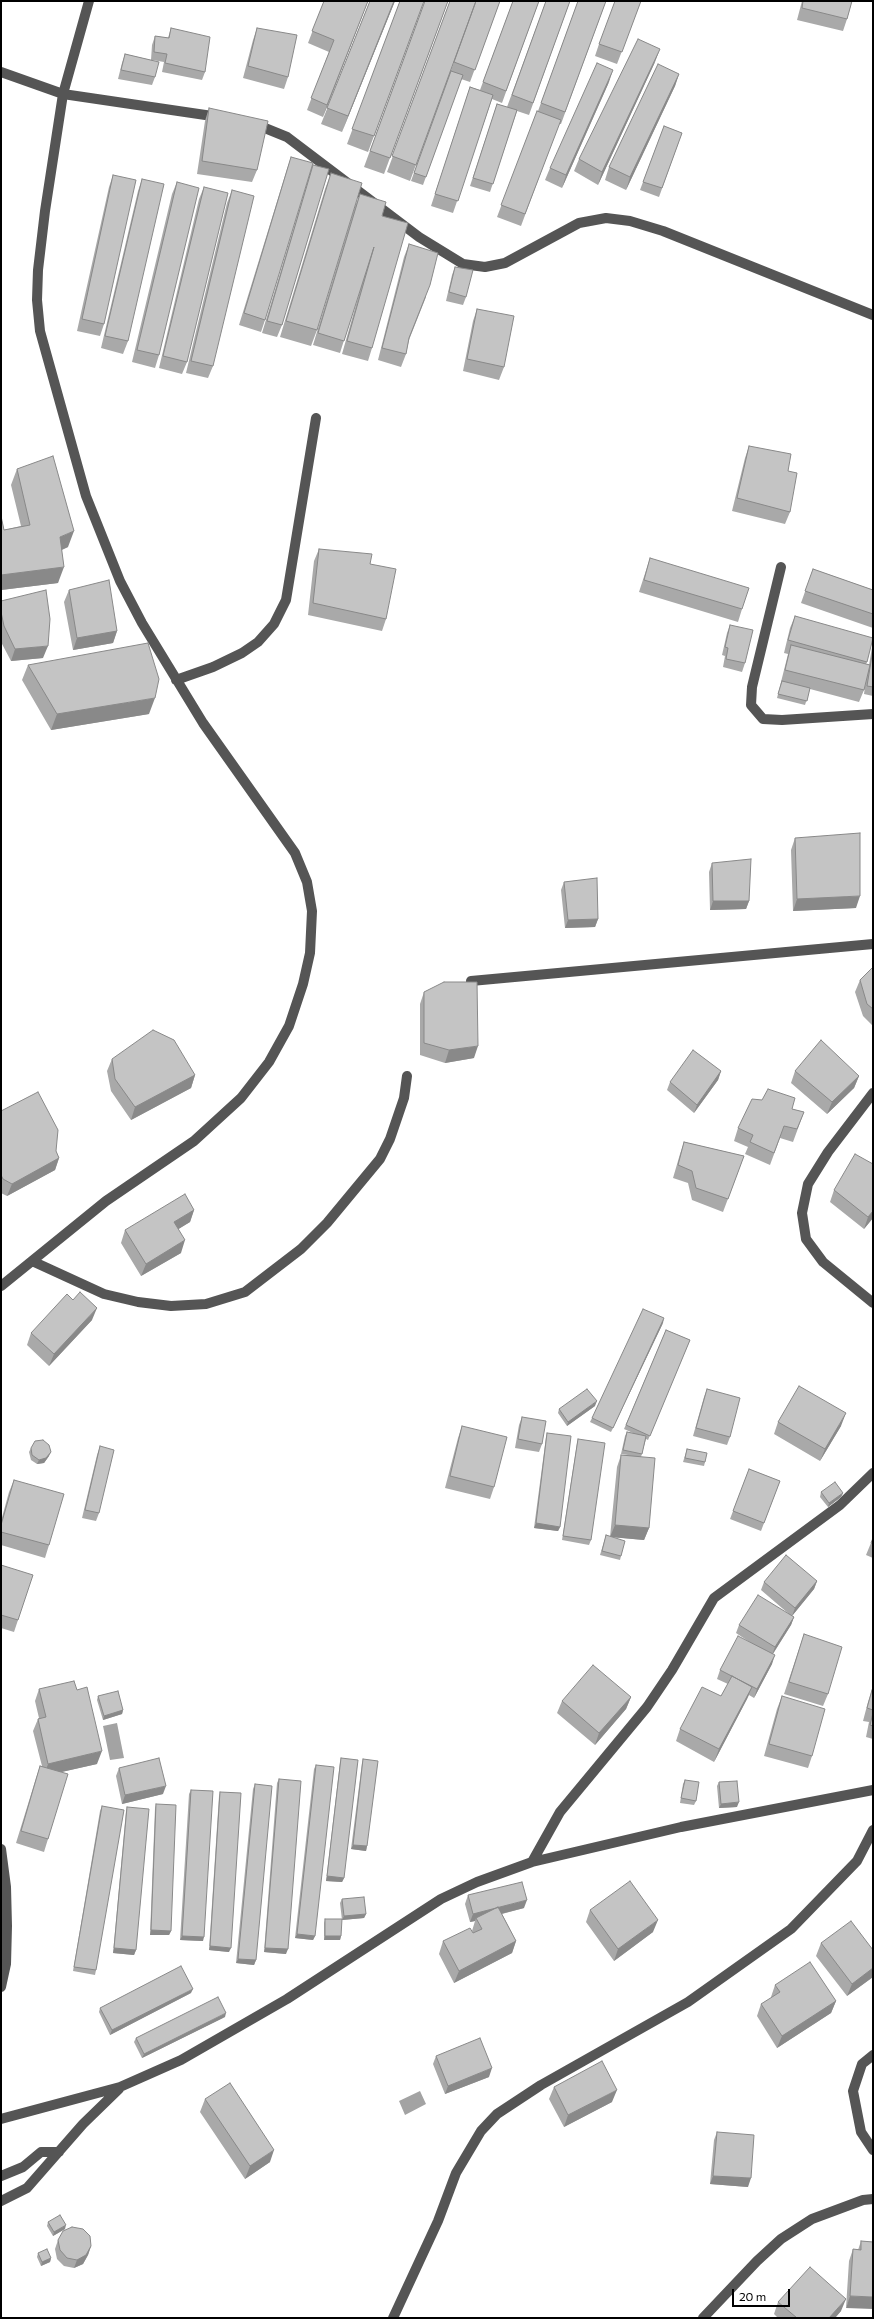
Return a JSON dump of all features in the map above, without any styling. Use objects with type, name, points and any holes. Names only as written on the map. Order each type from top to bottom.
[{"type":"street","points":[[1,1286],[106,1201],[194,1141],[241,1098],[269,1062],[289,1026],[303,984],[310,953],[312,911],[307,882],[295,853],[202,723],[120,581],[86,496],[40,331],[37,300],[38,270],[45,211],[63,94],[90,1]]},
{"type":"street","points":[[1,72],[63,94],[191,111],[227,118]]},
{"type":"street","points":[[242,121],[256,124],[287,137],[419,237],[463,264],[485,268],[505,263],[579,223],[606,218],[630,221],[663,232],[873,315]]},
{"type":"street","points":[[176,680],[213,667],[242,653],[258,642],[274,624],[286,600],[316,418]]},
{"type":"street","points":[[781,567],[752,687],[751,705],[763,719],[782,720],[873,714]]},
{"type":"street","points":[[471,981],[873,944]]},
{"type":"street","points":[[32,1261],[104,1294],[138,1302],[171,1306],[206,1304],[245,1292],[276,1270],[306,1244],[353,1193],[380,1159],[390,1139],[404,1098],[407,1076]]},
{"type":"street","points":[[873,1093],[828,1152],[808,1184],[802,1214],[806,1239],[823,1262],[873,1303]]},
{"type":"street","points":[[532,1862],[560,1812],[651,1701],[672,1670],[714,1598],[840,1505],[873,1473]]},
{"type":"street","points":[[1,2119],[120,2087],[181,2060],[287,1999],[442,1899],[477,1882],[532,1862],[681,1827],[873,1790]]},
{"type":"street","points":[[393,2318],[438,2221],[456,2173],[481,2131],[497,2114],[541,2085],[688,2002],[791,1929],[857,1861],[873,1830]]},
{"type":"street","points":[[1,1849],[6,1887],[7,1926],[6,1964],[1,1987]]},
{"type":"street","points":[[873,2055],[862,2064],[853,2091],[861,2132],[873,2150]]},
{"type":"street","points":[[1,2201],[27,2188],[120,2087]]},
{"type":"street","points":[[1,2176],[23,2167],[42,2152],[59,2152]]},
{"type":"street","points":[[703,2318],[757,2261],[781,2239],[812,2219],[863,2200],[873,2199]]},
{"type":"shaded area","points":[[117,1723],[124,1758],[110,1760],[103,1726]]},
{"type":"shaded area","points":[[420,2091],[426,2104],[405,2115],[399,2101]]},
{"type":"building","points":[[324,1],[368,1],[327,105],[311,98],[334,40],[312,31]]},
{"type":"building","points":[[370,1],[394,1],[348,116],[327,108]]},
{"type":"building","points":[[400,1],[424,1],[374,136],[352,129]]},
{"type":"building","points":[[425,1],[448,1],[390,158],[370,151]]},
{"type":"building","points":[[450,1],[476,1],[416,165],[392,156]]},
{"type":"building","points":[[476,1],[500,1],[475,70],[454,62]]},
{"type":"building","points":[[513,1],[539,1],[506,91],[483,82]]},
{"type":"building","points":[[546,1],[570,1],[533,103],[512,95]]},
{"type":"building","points":[[578,1],[606,1],[565,112],[541,103]]},
{"type":"building","points":[[615,1],[641,1],[622,52],[599,44]]},
{"type":"building","points":[[803,1],[852,1],[847,19],[802,8]]},
{"type":"building","points":[[171,28],[210,37],[205,72],[165,63],[167,54],[154,52],[155,36],[169,38]]},
{"type":"building","points":[[257,28],[297,35],[288,77],[248,66]]},
{"type":"building","points":[[638,39],[660,49],[602,172],[579,159]]},
{"type":"building","points":[[125,54],[159,62],[155,77],[121,70]]},
{"type":"building","points":[[597,63],[613,70],[566,175],[550,168]]},
{"type":"building","points":[[658,64],[679,74],[630,177],[609,167]]},
{"type":"building","points":[[451,71],[463,75],[426,177],[414,173]]},
{"type":"building","points":[[470,87],[493,95],[458,201],[435,194]]},
{"type":"building","points":[[497,104],[517,110],[493,184],[473,178]]},
{"type":"building","points":[[209,108],[268,121],[257,170],[202,161]]},
{"type":"building","points":[[537,111],[561,120],[525,214],[501,205]]},
{"type":"building","points":[[664,126],[682,133],[662,188],[643,182]]},
{"type":"building","points":[[291,157],[313,163],[265,320],[244,313]]},
{"type":"building","points":[[313,165],[329,169],[282,325],[267,321]]},
{"type":"building","points":[[331,173],[362,183],[317,330],[286,321]]},
{"type":"building","points":[[113,175],[136,180],[104,324],[82,319]]},
{"type":"building","points":[[142,179],[164,184],[128,341],[105,336]]},
{"type":"building","points":[[177,182],[199,188],[159,355],[137,350]]},
{"type":"building","points":[[204,187],[228,193],[187,362],[163,356]]},
{"type":"building","points":[[232,190],[254,196],[213,366],[191,361]]},
{"type":"building","points":[[360,194],[386,202],[382,216],[408,223],[372,348],[347,341],[374,247],[344,341],[318,333]]},
{"type":"building","points":[[409,244],[438,253],[430,285],[409,338],[406,354],[382,348]]},
{"type":"building","points":[[455,267],[473,270],[466,297],[449,292]]},
{"type":"building","points":[[477,309],[514,316],[504,367],[467,359]]},
{"type":"building","points":[[749,446],[791,454],[788,471],[797,473],[790,512],[737,498]]},
{"type":"building","points":[[53,456],[74,531],[60,537],[64,567],[1,575],[1,516],[4,530],[30,525],[17,469]]},
{"type":"building","points":[[319,549],[372,554],[370,564],[396,569],[386,619],[313,603]]},
{"type":"building","points":[[650,558],[749,588],[742,609],[644,580]]},
{"type":"building","points":[[813,569],[873,590],[873,614],[805,591]]},
{"type":"building","points":[[109,580],[117,631],[77,638],[69,590]]},
{"type":"building","points":[[46,590],[50,619],[48,646],[15,649],[4,626],[1,612],[1,601]]},
{"type":"building","points":[[795,616],[873,638],[867,662],[788,640]]},
{"type":"building","points":[[730,625],[753,630],[745,663],[726,659],[728,648],[725,647]]},
{"type":"building","points":[[148,643],[159,679],[155,698],[57,714],[28,665]]},
{"type":"building","points":[[791,645],[870,665],[864,690],[785,670]]},
{"type":"building","points":[[873,649],[873,687],[867,686]]},
{"type":"building","points":[[782,681],[810,688],[807,701],[778,694]]},
{"type":"building","points":[[860,833],[860,896],[797,899],[795,838]]},
{"type":"building","points":[[751,859],[749,901],[713,901],[712,863]]},
{"type":"building","points":[[597,878],[598,919],[568,920],[564,882]]},
{"type":"building","points":[[873,967],[873,1009],[867,1004],[860,980]]},
{"type":"building","points":[[444,982],[477,982],[478,1046],[449,1050],[424,1043],[424,992]]},
{"type":"building","points":[[153,1030],[174,1040],[195,1075],[135,1107],[115,1079],[112,1059]]},
{"type":"building","points":[[821,1040],[859,1076],[832,1102],[795,1071]]},
{"type":"building","points":[[693,1050],[721,1071],[697,1105],[670,1082]]},
{"type":"building","points":[[768,1089],[795,1098],[792,1109],[804,1112],[797,1129],[784,1126],[774,1153],[750,1142],[753,1135],[738,1128],[752,1099],[762,1100]]},
{"type":"building","points":[[38,1092],[58,1130],[56,1151],[59,1158],[12,1184],[3,1179],[1,1175],[1,1111]]},
{"type":"building","points":[[684,1142],[744,1156],[728,1199],[696,1188],[692,1171],[678,1165]]},
{"type":"building","points":[[855,1154],[873,1164],[873,1211],[868,1217],[834,1190]]},
{"type":"building","points":[[185,1194],[194,1210],[174,1222],[185,1240],[146,1264],[125,1230]]},
{"type":"building","points":[[80,1292],[97,1308],[54,1354],[31,1333],[67,1294],[73,1300]]},
{"type":"building","points":[[643,1309],[664,1318],[613,1428],[592,1418]]},
{"type":"building","points":[[666,1330],[690,1340],[650,1436],[626,1425]]},
{"type":"building","points":[[799,1386],[846,1413],[825,1449],[778,1422]]},
{"type":"building","points":[[587,1389],[597,1401],[568,1422],[559,1409]]},
{"type":"building","points":[[707,1389],[740,1398],[730,1437],[696,1428]]},
{"type":"building","points":[[522,1417],[546,1421],[542,1444],[518,1439]]},
{"type":"building","points":[[462,1426],[507,1437],[494,1487],[450,1476]]},
{"type":"building","points":[[627,1432],[646,1436],[642,1454],[623,1450]]},
{"type":"building","points":[[547,1433],[571,1436],[560,1527],[536,1523]]},
{"type":"building","points":[[578,1439],[605,1443],[591,1540],[563,1536]]},
{"type":"building","points":[[43,1440],[49,1445],[51,1452],[46,1458],[39,1460],[32,1455],[31,1448],[35,1441]]},
{"type":"building","points":[[100,1446],[114,1450],[99,1513],[85,1510]]},
{"type":"building","points":[[687,1449],[707,1453],[705,1462],[685,1458]]},
{"type":"building","points":[[621,1455],[655,1458],[649,1528],[615,1525]]},
{"type":"building","points":[[749,1469],[780,1481],[764,1523],[733,1511]]},
{"type":"building","points":[[14,1480],[64,1494],[49,1545],[1,1532],[1,1525]]},
{"type":"building","points":[[835,1482],[843,1493],[829,1503],[821,1492]]},
{"type":"building","points":[[606,1535],[625,1541],[621,1556],[602,1551]]},
{"type":"building","points":[[786,1555],[817,1581],[795,1608],[764,1582]]},
{"type":"building","points":[[1,1565],[33,1575],[18,1620],[1,1615]]},
{"type":"building","points":[[758,1595],[794,1617],[775,1647],[739,1625]]},
{"type":"building","points":[[804,1634],[842,1647],[828,1694],[789,1682]]},
{"type":"building","points":[[738,1636],[775,1655],[757,1689],[720,1670]]},
{"type":"building","points":[[593,1665],[631,1697],[599,1733],[562,1701]]},
{"type":"building","points":[[732,1676],[752,1687],[719,1749],[680,1729],[702,1687],[721,1696]]},
{"type":"building","points":[[74,1681],[77,1690],[87,1687],[102,1751],[48,1764],[38,1719],[46,1717],[39,1689]]},
{"type":"building","points":[[873,1690],[873,1710],[867,1708]]},
{"type":"building","points":[[118,1691],[123,1710],[104,1716],[98,1696]]},
{"type":"building","points":[[782,1696],[825,1709],[812,1756],[769,1744]]},
{"type":"building","points":[[873,1713],[873,1726],[870,1725]]},
{"type":"building","points":[[159,1758],[166,1786],[125,1795],[119,1768]]},
{"type":"building","points":[[341,1758],[358,1760],[344,1878],[327,1876]]},
{"type":"building","points":[[363,1759],[378,1761],[367,1846],[353,1845]]},
{"type":"building","points":[[316,1765],[334,1767],[315,1936],[297,1934]]},
{"type":"building","points":[[40,1766],[68,1774],[48,1839],[21,1831]]},
{"type":"building","points":[[279,1779],[301,1781],[288,1949],[265,1948]]},
{"type":"building","points":[[685,1780],[699,1782],[696,1801],[681,1798]]},
{"type":"building","points":[[737,1781],[739,1802],[721,1804],[719,1782]]},
{"type":"building","points":[[255,1784],[272,1786],[256,1960],[238,1959]]},
{"type":"building","points":[[191,1790],[213,1791],[204,1937],[182,1936]]},
{"type":"building","points":[[220,1792],[241,1793],[231,1948],[210,1946]]},
{"type":"building","points":[[156,1804],[176,1805],[171,1931],[151,1930]]},
{"type":"building","points":[[102,1806],[124,1810],[96,1970],[74,1967]]},
{"type":"building","points":[[127,1807],[149,1809],[136,1950],[114,1948]]},
{"type":"building","points":[[630,1881],[658,1920],[618,1949],[590,1910]]},
{"type":"building","points":[[522,1882],[527,1900],[473,1914],[468,1895]]},
{"type":"building","points":[[364,1897],[366,1914],[344,1916],[342,1899]]},
{"type":"building","points":[[498,1907],[516,1941],[459,1971],[443,1941],[470,1928],[473,1933],[482,1929],[476,1918]]},
{"type":"building","points":[[325,1919],[342,1919],[341,1936],[325,1936]]},
{"type":"building","points":[[851,1921],[873,1950],[873,1968],[852,1984],[821,1943]]},
{"type":"building","points":[[810,1962],[836,2001],[782,2036],[761,2004],[780,1992],[775,1985]]},
{"type":"building","points":[[181,1966],[193,1989],[112,2030],[100,2008]]},
{"type":"building","points":[[218,1997],[226,2013],[144,2054],[136,2038]]},
{"type":"building","points":[[480,2038],[492,2068],[448,2086],[436,2056]]},
{"type":"building","points":[[602,2061],[617,2090],[568,2115],[554,2087]]},
{"type":"building","points":[[230,2083],[274,2150],[250,2166],[205,2099]]},
{"type":"building","points":[[717,2132],[754,2135],[751,2178],[713,2176]]},
{"type":"building","points":[[60,2215],[66,2225],[54,2232],[48,2222]]},
{"type":"building","points":[[72,2227],[83,2229],[90,2236],[91,2246],[86,2255],[77,2260],[67,2258],[60,2250],[58,2240],[63,2231]]},
{"type":"building","points":[[861,2241],[873,2242],[873,2297],[850,2296],[853,2249],[861,2250]]},
{"type":"building","points":[[47,2249],[51,2258],[42,2262],[38,2253]]},
{"type":"building","points":[[810,2267],[846,2299],[829,2318],[797,2318],[778,2302]]}]
